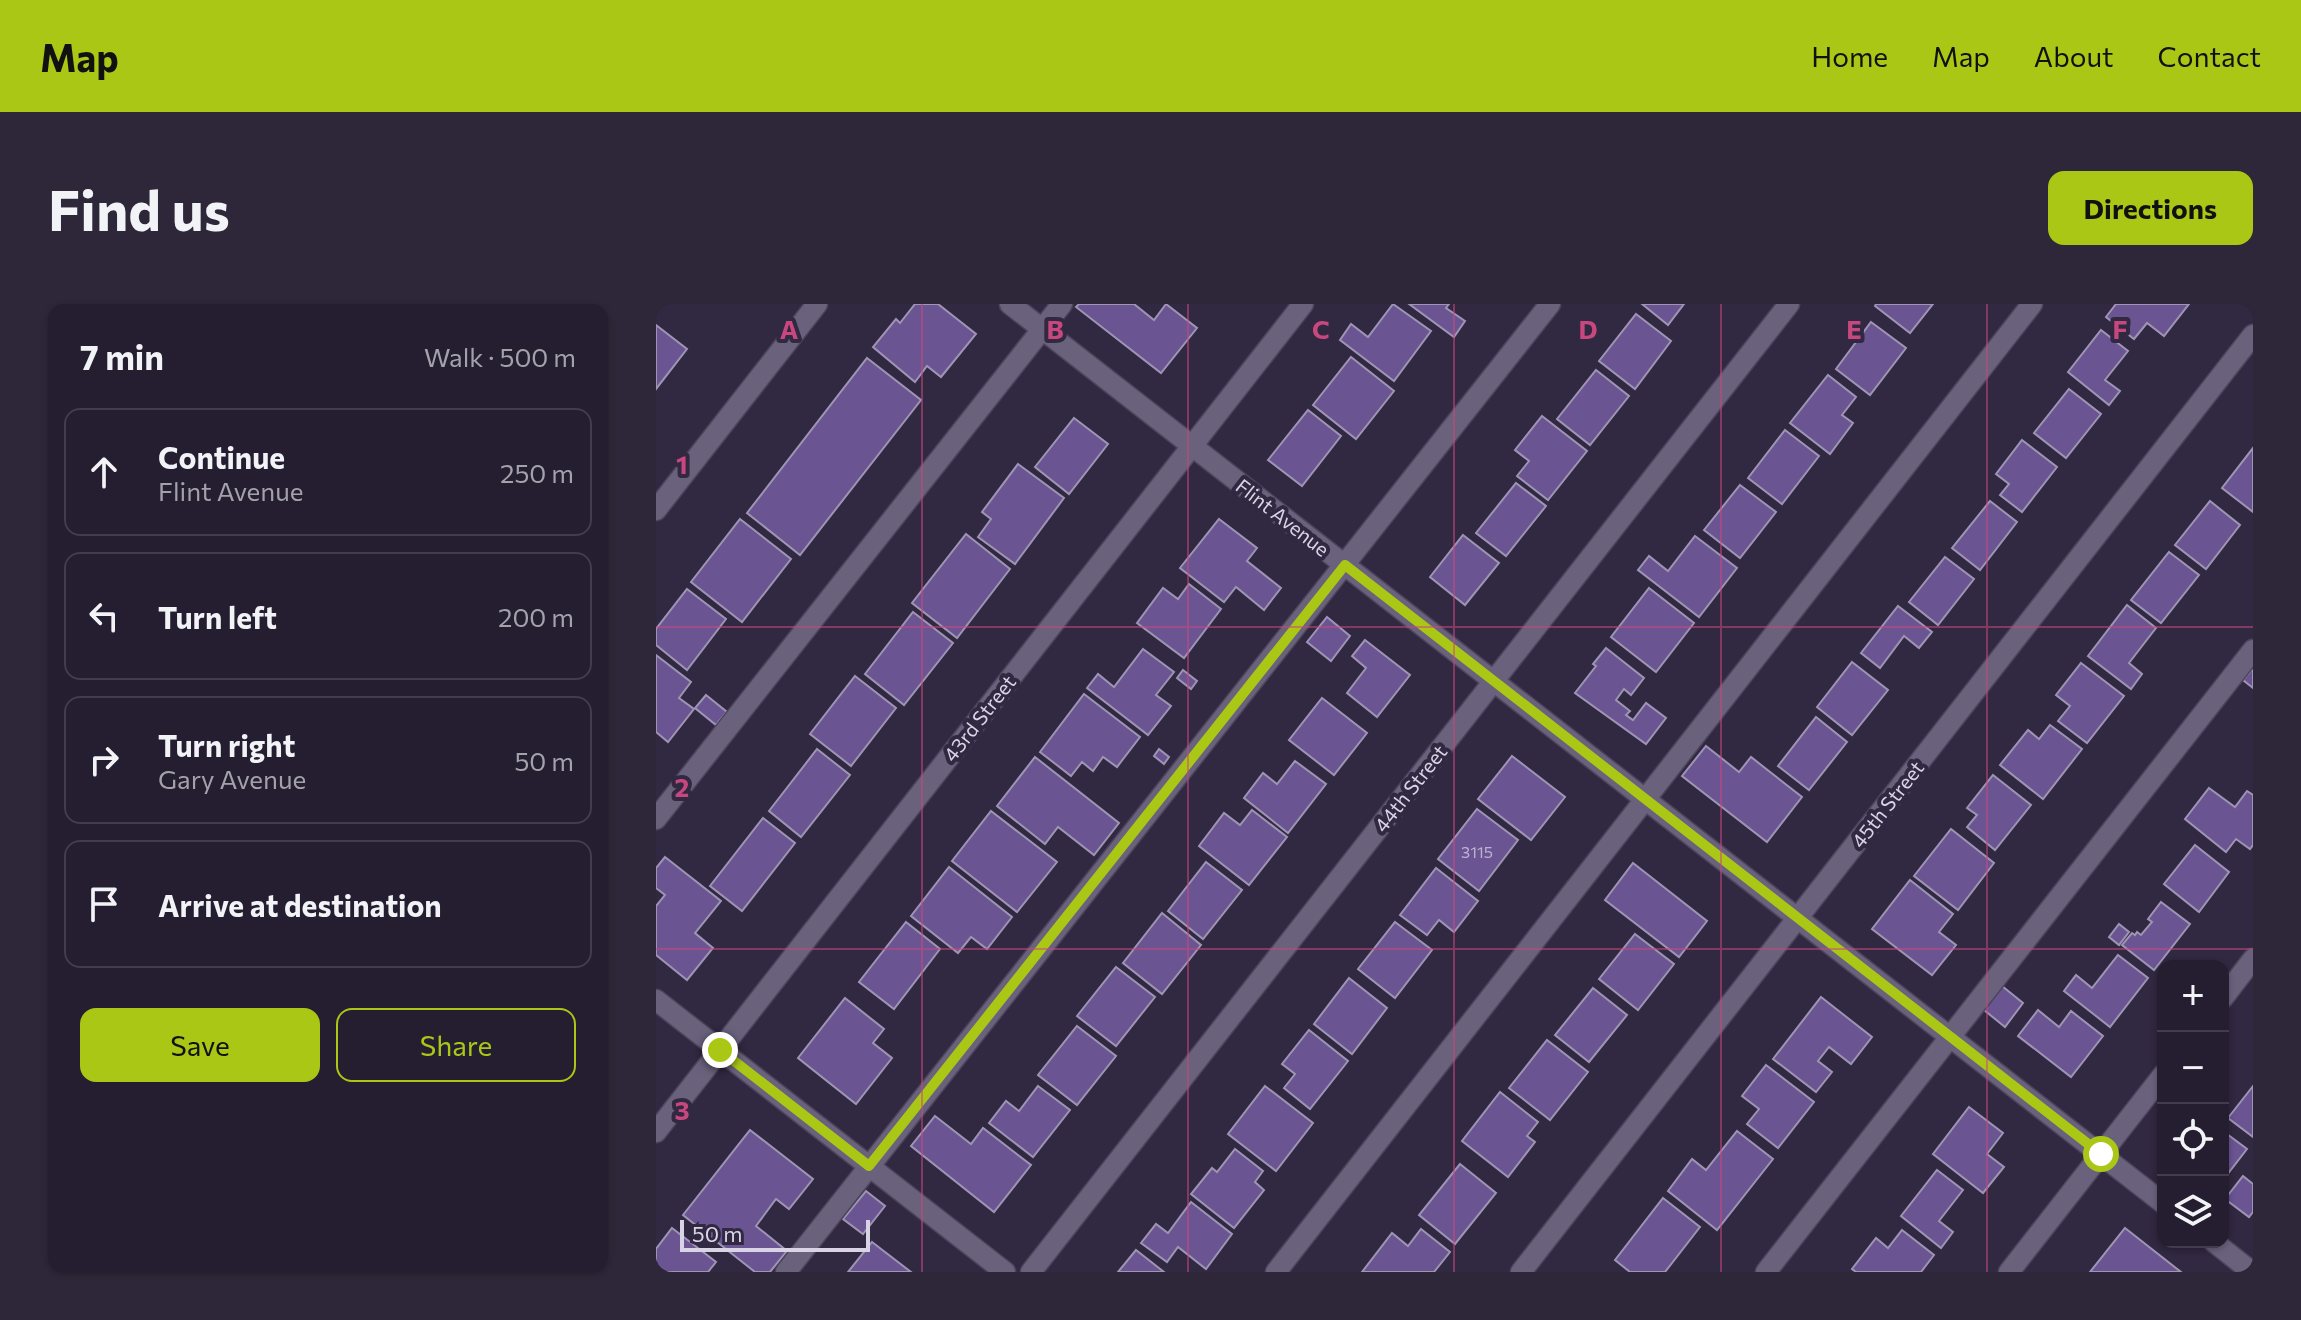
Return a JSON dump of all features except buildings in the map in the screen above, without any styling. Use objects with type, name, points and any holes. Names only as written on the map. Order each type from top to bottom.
[{"type":"street","points":[[656,510],[817,304]]},
{"type":"street","name":"Flint Avenue","points":[[1010,304],[2157,1198]]},
{"type":"street","points":[[656,819],[1062,304]]},
{"type":"street","name":"43rd Street","points":[[656,1132],[1303,304]]},
{"type":"street","points":[[786,1272],[1550,304]]},
{"type":"street","name":"44th Street","points":[[1031,1272],[1789,304]]},
{"type":"street","points":[[1276,1272],[2032,304]]},
{"type":"street","name":"45th Street","points":[[1521,1272],[2253,335]]},
{"type":"street","points":[[1766,1272],[2253,650]]},
{"type":"street","points":[[2229,990],[2253,959]]},
{"type":"street","points":[[656,1000],[1005,1272]]},
{"type":"street","points":[[2009,1272],[2157,1083]]},
{"type":"street","points":[[2222,1248],[2252,1271]]},
{"type":"route","points":[[720,1050],[869,1166],[1345,565],[2101,1154]]}]
